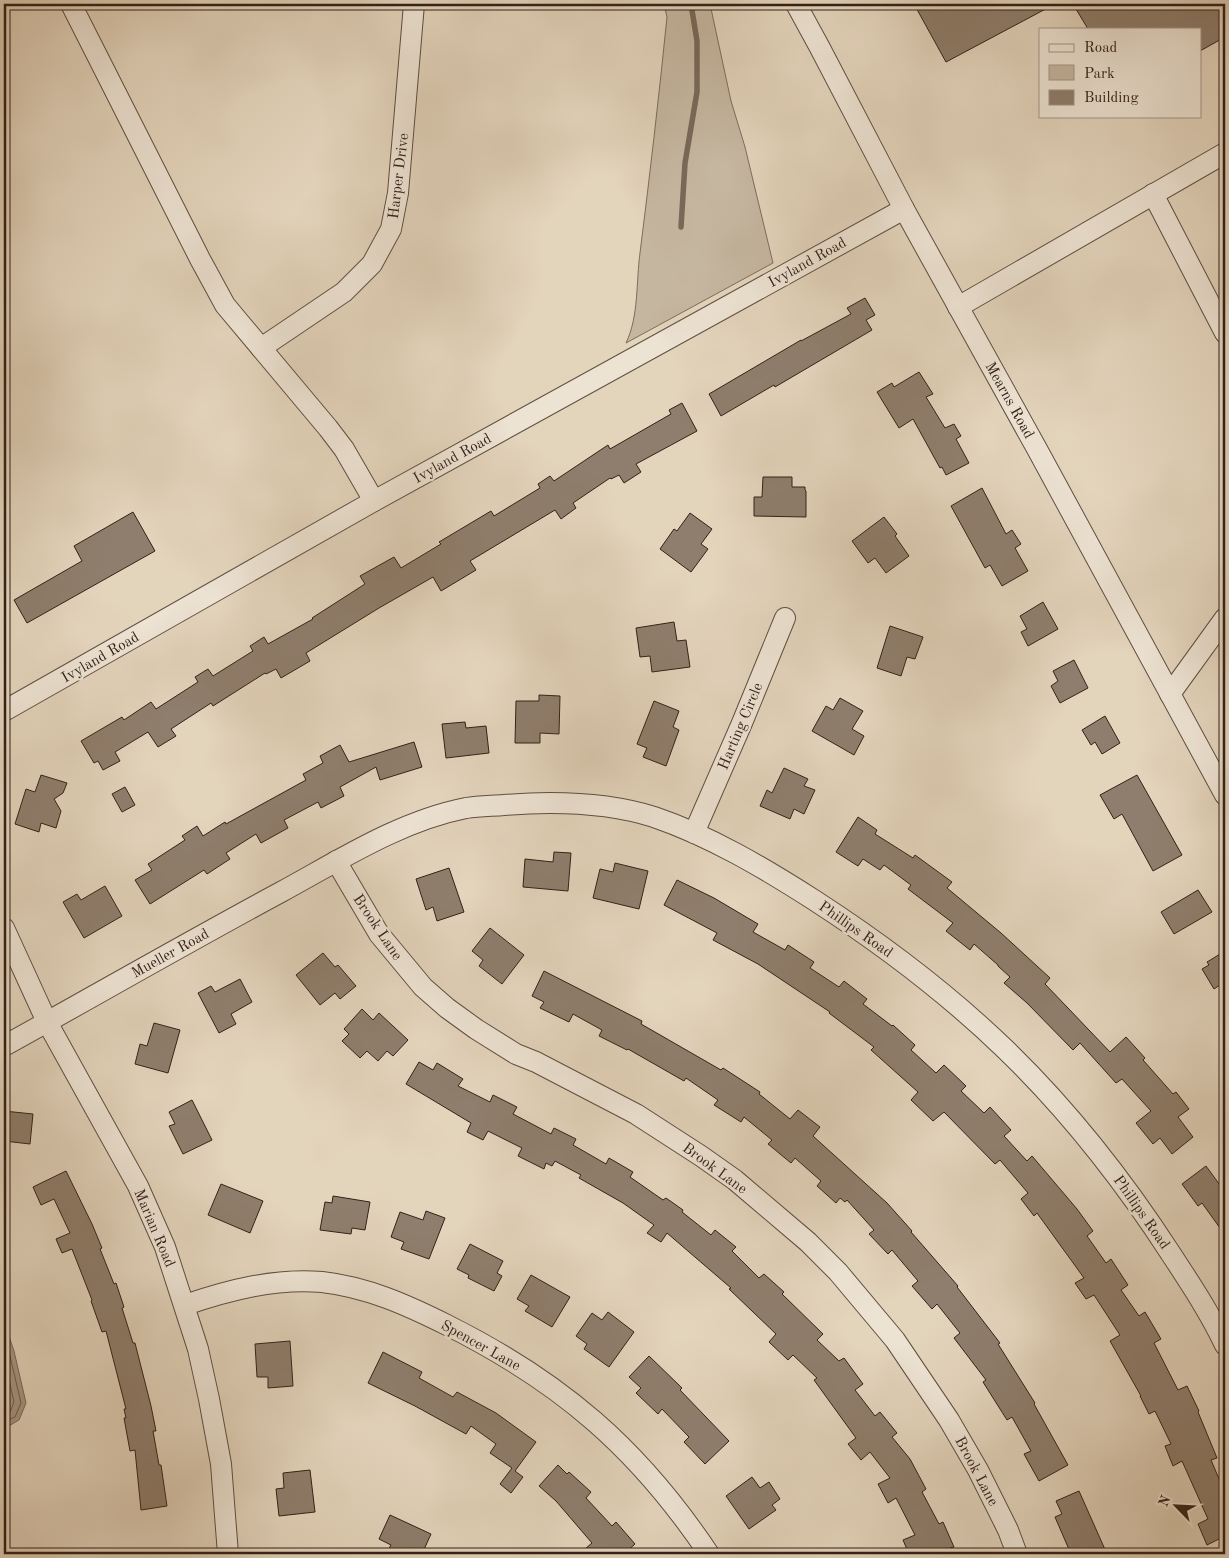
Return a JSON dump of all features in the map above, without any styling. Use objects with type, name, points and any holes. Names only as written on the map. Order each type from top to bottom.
[{"type":"street","points":[[71,4],[195,250],[225,305],[344,449],[374,501]]},
{"type":"street","name":"Harper Drive","points":[[260,348],[344,292],[372,264],[391,229],[398,194],[414,4]]},
{"type":"street","name":"Mearns Road","points":[[796,4],[904,209],[1037,448],[1225,795]]},
{"type":"street","points":[[958,307],[1225,153]]},
{"type":"street","points":[[1153,194],[1225,333]]},
{"type":"street","name":"Ivyland Road","points":[[4,711],[374,501],[904,209]]},
{"type":"street","name":"Harting Circle","points":[[694,833],[785,618]]},
{"type":"street","points":[[1170,694],[1225,618]]},
{"type":"street","name":"Phillips Road","points":[[336,862],[389,834],[436,816],[467,808],[567,803],[617,808],[653,817],[694,833],[744,858],[847,921],[953,1002],[1004,1048],[1050,1096],[1129,1192],[1192,1286],[1225,1345]]},
{"type":"street","name":"Mueller Road","points":[[4,1046],[188,942],[336,862]]},
{"type":"street","name":"Brook Lane","points":[[336,862],[379,934],[423,987],[447,1008],[516,1054],[536,1062],[636,1114],[701,1156],[735,1180],[808,1242],[838,1272],[895,1340],[949,1420],[978,1470],[1008,1530],[1017,1554]]},
{"type":"street","name":"Marian Road","points":[[4,928],[48,1022],[138,1186],[165,1247],[198,1349],[221,1464],[228,1554]]},
{"type":"street","name":"Spencer Lane","points":[[185,1305],[220,1293],[264,1284],[322,1282],[365,1290],[390,1298],[427,1315],[471,1337],[513,1362],[583,1410],[612,1436],[655,1482],[709,1554]]},
{"type":"green space","points":[[664,4],[710,4],[731,101],[745,147],[773,263],[626,343],[635,310],[667,17]]},
{"type":"water","points":[[4,1322],[14,1351],[26,1403],[19,1420],[7,1427],[4,1424]]},
{"type":"building","points":[[914,4],[1055,4],[946,62]]},
{"type":"building","points":[[1073,4],[1225,4],[1225,37],[1202,50],[1202,28],[1087,28]]},
{"type":"building","points":[[865,298],[875,315],[866,320],[872,330],[775,387],[774,385],[721,416],[709,394],[801,340],[851,314],[847,308]]},
{"type":"building","points":[[919,372],[933,394],[926,397],[945,428],[954,424],[961,436],[956,439],[969,463],[946,475],[942,467],[940,468],[913,419],[899,428],[877,392],[892,383],[894,387]]},
{"type":"building","points":[[682,403],[697,431],[636,464],[641,472],[624,483],[619,475],[610,478],[573,503],[576,508],[561,519],[555,510],[470,561],[476,570],[441,591],[433,577],[306,653],[310,661],[281,678],[276,669],[265,673],[213,706],[211,703],[171,729],[176,736],[158,747],[148,732],[115,752],[120,761],[103,770],[98,761],[94,763],[81,741],[122,717],[124,720],[151,702],[156,709],[198,682],[195,677],[208,669],[213,676],[253,651],[250,646],[264,637],[268,644],[313,619],[365,584],[360,576],[394,557],[401,568],[441,544],[439,542],[491,511],[494,516],[540,488],[538,484],[550,476],[554,481],[608,445],[610,449],[671,414],[669,410]]},
{"type":"building","points":[[763,477],[792,477],[792,487],[805,487],[806,517],[754,516],[754,497],[762,497]]},
{"type":"building","points":[[982,488],[1006,534],[1012,530],[1021,544],[1015,548],[1028,571],[1002,586],[990,565],[985,568],[951,506]]},
{"type":"building","points":[[133,512],[155,551],[27,623],[14,600],[82,561],[74,546]]},
{"type":"building","points":[[690,513],[712,529],[701,544],[708,549],[691,572],[660,549],[674,529],[677,531]]},
{"type":"building","points":[[884,517],[897,534],[895,536],[909,556],[886,573],[875,558],[868,563],[852,541]]},
{"type":"building","points":[[1043,602],[1058,629],[1028,646],[1021,632],[1027,629],[1020,616]]},
{"type":"building","points":[[674,622],[677,641],[686,640],[690,667],[652,672],[650,656],[640,657],[636,628]]},
{"type":"building","points":[[890,626],[923,637],[915,659],[907,657],[901,676],[877,668]]},
{"type":"building","points":[[1074,660],[1088,688],[1060,703],[1051,686],[1058,681],[1053,671]]},
{"type":"building","points":[[539,695],[560,696],[559,734],[540,733],[540,743],[515,743],[516,701],[539,701]]},
{"type":"building","points":[[840,698],[863,711],[852,729],[864,736],[854,755],[812,731],[826,706],[833,710]]},
{"type":"building","points":[[654,701],[679,711],[673,727],[679,730],[666,766],[643,757],[647,748],[637,744]]},
{"type":"building","points":[[1105,716],[1120,743],[1102,754],[1095,742],[1091,745],[1082,730]]},
{"type":"building","points":[[465,722],[466,728],[486,726],[489,753],[446,758],[442,724]]},
{"type":"building","points":[[414,742],[422,767],[380,780],[376,767],[340,787],[344,796],[321,808],[318,802],[284,820],[288,828],[261,843],[256,834],[226,853],[230,859],[207,874],[204,870],[150,904],[135,880],[152,870],[148,864],[185,840],[182,836],[197,826],[203,836],[225,822],[226,824],[306,780],[303,774],[323,763],[320,756],[340,745],[349,762]]},
{"type":"building","points":[[784,768],[808,779],[804,786],[815,790],[804,814],[794,809],[790,819],[760,806],[767,790],[772,793]]},
{"type":"building","points":[[41,775],[67,783],[63,793],[54,799],[61,811],[56,828],[41,823],[39,832],[15,824],[26,789],[35,792]]},
{"type":"building","points":[[1137,775],[1182,855],[1153,871],[1122,814],[1114,819],[1100,795]]},
{"type":"building","points":[[125,787],[135,805],[122,812],[112,794]]},
{"type":"building","points":[[858,817],[877,830],[875,834],[913,858],[915,855],[952,882],[947,888],[1001,933],[1050,978],[1045,984],[1110,1052],[1126,1037],[1145,1058],[1143,1060],[1173,1094],[1176,1092],[1189,1109],[1178,1117],[1193,1137],[1172,1154],[1160,1138],[1153,1144],[1136,1123],[1151,1111],[1122,1079],[1116,1083],[1080,1043],[1073,1050],[1027,1003],[1004,983],[1010,977],[998,965],[974,944],[970,950],[946,931],[953,923],[908,889],[911,885],[884,865],[880,870],[863,859],[858,866],[836,852]]},
{"type":"building","points":[[554,852],[571,853],[568,891],[523,887],[525,859],[553,862]]},
{"type":"building","points":[[615,863],[648,871],[639,909],[593,898],[600,869],[613,872]]},
{"type":"building","points":[[449,868],[464,912],[437,921],[433,907],[426,910],[416,879]]},
{"type":"building","points":[[677,880],[714,898],[758,924],[753,932],[785,950],[788,945],[814,962],[810,968],[839,987],[844,981],[867,999],[863,1004],[893,1025],[915,1045],[911,1050],[936,1073],[944,1065],[966,1086],[961,1091],[984,1113],[990,1107],[1011,1130],[1004,1136],[1027,1161],[1032,1156],[1077,1209],[1093,1231],[1087,1236],[1106,1263],[1111,1259],[1128,1285],[1121,1290],[1139,1316],[1145,1312],[1161,1339],[1154,1343],[1178,1390],[1187,1386],[1199,1411],[1217,1458],[1211,1460],[1225,1493],[1225,1536],[1207,1545],[1198,1524],[1208,1519],[1182,1461],[1173,1466],[1165,1446],[1171,1444],[1155,1411],[1149,1414],[1110,1341],[1120,1335],[1094,1295],[1086,1299],[1075,1283],[1084,1278],[1037,1213],[1034,1216],[1021,1199],[1028,1193],[1000,1160],[995,1164],[944,1112],[933,1121],[911,1100],[918,1092],[871,1050],[874,1047],[830,1012],[758,964],[713,940],[717,933],[664,905]]},
{"type":"building","points":[[105,886],[122,916],[84,938],[63,902],[77,894],[81,900]]},
{"type":"building","points":[[1198,890],[1212,912],[1174,934],[1161,912]]},
{"type":"building","points":[[490,928],[524,955],[502,984],[479,966],[483,960],[472,951]]},
{"type":"building","points":[[1225,951],[1225,995],[1220,985],[1214,989],[1202,969],[1209,965],[1207,962]]},
{"type":"building","points":[[323,953],[335,967],[338,965],[356,986],[340,999],[335,993],[320,1005],[296,975]]},
{"type":"building","points":[[544,971],[642,1021],[641,1024],[721,1070],[723,1068],[760,1092],[759,1094],[790,1119],[798,1110],[820,1127],[813,1136],[887,1203],[958,1286],[1000,1343],[998,1344],[1035,1403],[1068,1465],[1039,1481],[1024,1454],[1031,1451],[1012,1417],[1007,1420],[983,1382],[986,1380],[954,1338],[960,1333],[937,1304],[932,1309],[912,1286],[918,1281],[892,1250],[888,1254],[869,1234],[874,1230],[847,1200],[845,1202],[840,1198],[836,1203],[817,1186],[821,1181],[795,1158],[791,1163],[768,1144],[772,1140],[744,1117],[741,1122],[714,1105],[718,1100],[686,1078],[684,1081],[628,1049],[599,1036],[602,1030],[573,1014],[569,1022],[540,1008],[544,1002],[532,996]]},
{"type":"building","points":[[240,979],[252,1002],[231,1014],[236,1024],[219,1033],[198,993],[211,986],[215,992]]},
{"type":"building","points":[[362,1009],[373,1020],[379,1013],[408,1040],[393,1056],[387,1051],[378,1061],[367,1051],[360,1058],[342,1041],[349,1034],[344,1029]]},
{"type":"building","points":[[154,1023],[180,1030],[168,1073],[135,1064],[140,1044],[147,1046]]},
{"type":"building","points":[[419,1062],[433,1070],[437,1063],[463,1079],[458,1086],[490,1102],[493,1095],[517,1107],[513,1114],[551,1134],[554,1128],[576,1139],[573,1145],[606,1164],[609,1158],[633,1172],[630,1177],[663,1200],[666,1198],[683,1210],[682,1212],[711,1235],[715,1230],[736,1247],[732,1251],[759,1278],[764,1274],[784,1292],[782,1294],[823,1334],[817,1340],[839,1361],[844,1358],[863,1384],[855,1390],[875,1416],[880,1412],[897,1433],[892,1437],[910,1459],[926,1489],[922,1492],[939,1524],[943,1522],[954,1547],[950,1548],[953,1554],[909,1554],[903,1540],[915,1535],[896,1498],[888,1503],[878,1484],[890,1478],[870,1452],[861,1460],[848,1444],[856,1438],[814,1380],[817,1378],[793,1355],[788,1360],[769,1342],[776,1334],[729,1289],[731,1288],[667,1233],[661,1242],[647,1233],[654,1225],[623,1203],[579,1178],[581,1175],[555,1161],[552,1166],[546,1163],[544,1169],[518,1156],[522,1148],[488,1131],[483,1140],[467,1132],[471,1123],[406,1084]]},
{"type":"building","points":[[192,1100],[212,1140],[183,1154],[169,1126],[175,1124],[169,1112]]},
{"type":"building","points":[[4,1111],[33,1114],[30,1144],[4,1141]]},
{"type":"building","points":[[1206,1166],[1225,1192],[1225,1235],[1202,1203],[1198,1206],[1182,1184]]},
{"type":"building","points":[[66,1171],[102,1248],[100,1249],[114,1284],[116,1283],[133,1343],[135,1343],[156,1431],[153,1431],[159,1465],[161,1465],[167,1506],[141,1510],[135,1450],[130,1451],[124,1418],[126,1418],[124,1409],[126,1409],[106,1331],[102,1332],[72,1249],[62,1253],[56,1239],[70,1233],[54,1199],[41,1205],[33,1187]]},
{"type":"building","points":[[221,1184],[263,1201],[250,1233],[208,1215]]},
{"type":"building","points":[[333,1196],[370,1202],[365,1230],[352,1228],[351,1234],[320,1230],[325,1202],[332,1203]]},
{"type":"building","points":[[426,1211],[445,1218],[429,1259],[401,1249],[404,1242],[391,1237],[400,1212],[423,1220]]},
{"type":"building","points":[[470,1244],[503,1261],[497,1273],[502,1276],[494,1291],[468,1278],[469,1275],[457,1269]]},
{"type":"building","points":[[531,1275],[570,1297],[552,1327],[525,1311],[529,1306],[517,1299]]},
{"type":"building","points":[[608,1312],[634,1332],[609,1367],[584,1349],[587,1344],[576,1336],[592,1313],[602,1320]]},
{"type":"building","points":[[290,1341],[293,1386],[268,1388],[268,1377],[257,1377],[255,1344]]},
{"type":"building","points":[[383,1352],[422,1372],[419,1378],[453,1397],[457,1392],[496,1413],[536,1442],[515,1471],[523,1477],[511,1493],[500,1484],[512,1468],[490,1453],[496,1444],[471,1426],[466,1434],[368,1383]]},
{"type":"building","points":[[649,1356],[682,1388],[680,1390],[729,1441],[705,1464],[684,1442],[689,1437],[662,1409],[658,1414],[636,1393],[641,1388],[629,1377]]},
{"type":"building","points":[[558,1465],[567,1474],[569,1472],[591,1492],[586,1498],[612,1526],[616,1522],[635,1544],[624,1554],[579,1554],[592,1543],[556,1501],[539,1486]]},
{"type":"building","points":[[310,1470],[315,1512],[279,1516],[276,1489],[284,1488],[283,1473]]},
{"type":"building","points":[[752,1477],[760,1488],[769,1482],[780,1499],[772,1505],[776,1510],[749,1529],[726,1496]]},
{"type":"building","points":[[1079,1491],[1107,1554],[1071,1554],[1055,1517],[1062,1514],[1056,1501]]},
{"type":"building","points":[[390,1515],[431,1534],[422,1554],[386,1554],[391,1545],[379,1539]]},
{"type":"waterway","points":[[681,227],[685,163],[697,92],[697,41],[691,4]]}]
